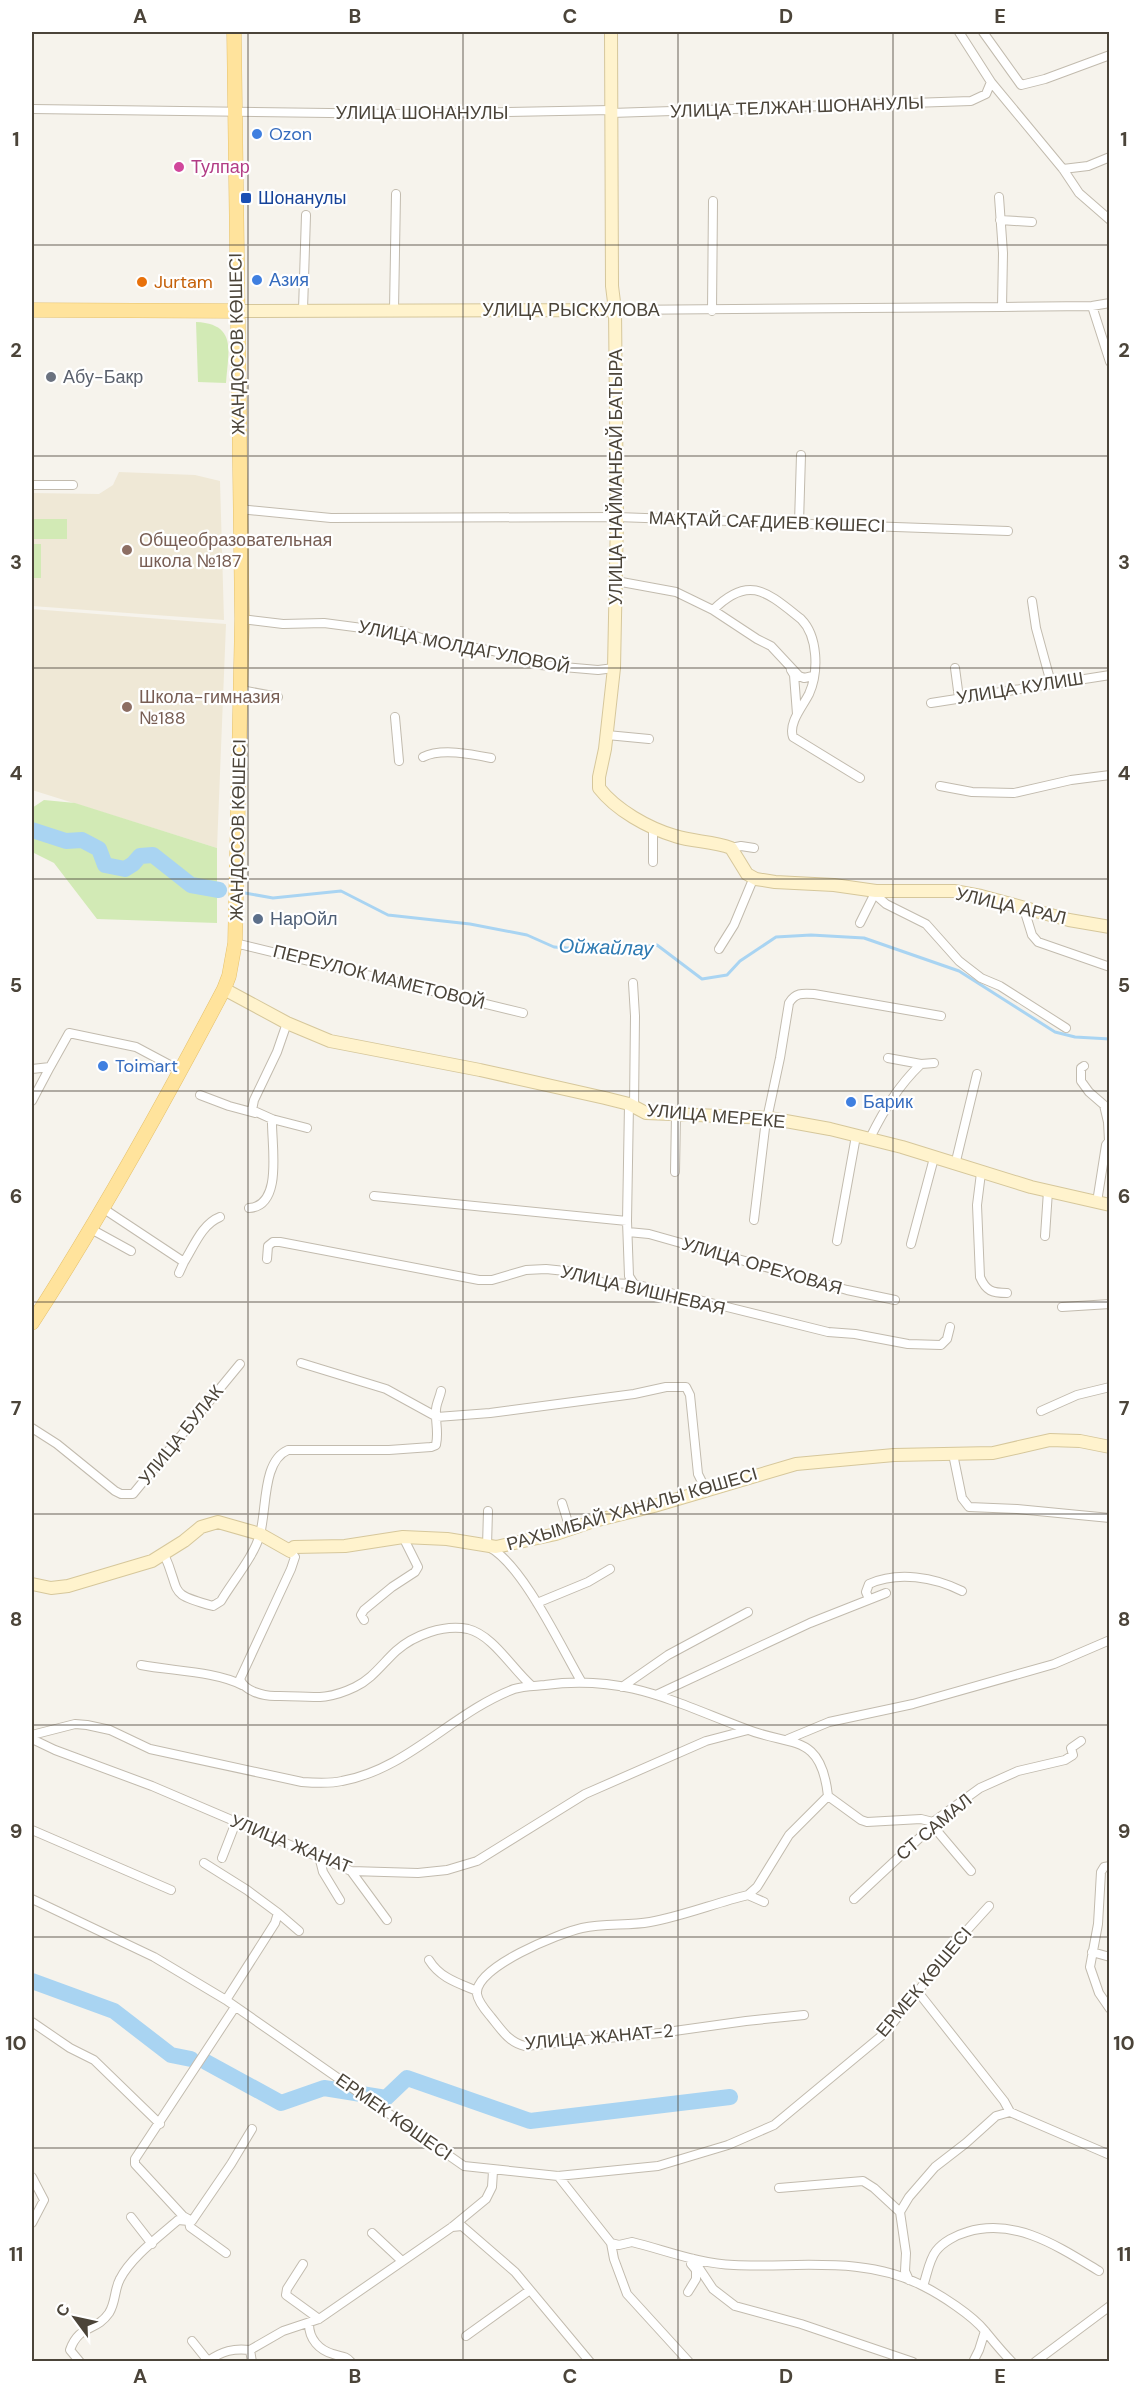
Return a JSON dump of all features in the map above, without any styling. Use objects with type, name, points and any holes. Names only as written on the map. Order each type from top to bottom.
[{"type":"main road","name":"ЖАНДОСОВ КӨШЕСІ","points":[[32,1323],[36,1305],[104,1209],[181,1071],[224,989],[229,976],[235,943],[242,620],[234,32]]},
{"type":"main road","points":[[211,311],[223,308],[230,301],[237,283]]},
{"type":"main road","name":"УЛИЦА РЫСКУЛОВА","points":[[32,310],[237,310]]},
{"type":"main road","points":[[211,311],[223,315],[230,321],[238,339]]},
{"type":"street","name":"УЛИЦА НАЙМАНБАЙ БАТЫРА","points":[[611,32],[616,581],[614,668],[599,788],[618,807],[653,827]]},
{"type":"street","points":[[958,32],[991,82],[1063,169],[1079,193],[1110,220]]},
{"type":"street","points":[[983,32],[1021,85],[1045,80],[1110,55]]},
{"type":"street","name":"УЛИЦА ТЕЛЖАН ШОНАНУЛЫ","points":[[611,112],[971,101],[982,97],[991,82]]},
{"type":"street","points":[[32,109],[234,111]]},
{"type":"street","name":"УЛИЦА ШОНАНУЛЫ","points":[[234,111],[405,114],[611,112]]},
{"type":"street","points":[[1063,169],[1088,166],[1110,157]]},
{"type":"street","points":[[394,310],[396,194]]},
{"type":"street","points":[[999,197],[1004,275],[1002,308]]},
{"type":"street","points":[[712,311],[713,201]]},
{"type":"street","points":[[303,310],[306,215]]},
{"type":"street","points":[[1000,220],[1032,222]]},
{"type":"street","name":"УЛИЦА РЫСКУЛОВА","points":[[237,310],[712,311],[1002,308],[1092,306],[1110,303]]},
{"type":"street","points":[[1092,306],[1110,362]]},
{"type":"street","points":[[799,523],[801,455]]},
{"type":"street","points":[[32,484],[73,485]]},
{"type":"street","name":"МАҚТАЙ САҒДИЕВ КӨШЕСІ","points":[[239,509],[331,518],[617,517],[1008,531]]},
{"type":"street","points":[[616,581],[676,592],[713,610],[771,646],[785,658],[794,675],[797,714]]},
{"type":"street","points":[[713,610],[726,598],[745,588],[757,590],[780,603],[806,624],[814,650],[813,676],[810,692],[797,714],[792,732],[793,737],[860,778]]},
{"type":"street","points":[[1032,602],[1036,628],[1051,684]]},
{"type":"street","name":"УЛИЦА МОЛДАГУЛОВОЙ","points":[[242,620],[283,624],[324,623],[401,631],[424,639],[493,651],[540,665],[598,670],[614,668]]},
{"type":"street","points":[[956,668],[959,698]]},
{"type":"street","points":[[791,669],[804,678],[813,676]]},
{"type":"street","name":"УЛИЦА КУЛИШ","points":[[931,703],[1110,675]]},
{"type":"street","points":[[241,690],[278,697]]},
{"type":"street","points":[[395,717],[399,761]]},
{"type":"street","points":[[607,735],[649,739]]},
{"type":"street","points":[[423,757],[429,754],[459,753],[491,758]]},
{"type":"street","points":[[940,786],[972,792],[1014,793],[1071,780],[1110,775]]},
{"type":"street","points":[[653,862],[653,827],[676,837],[731,848],[741,846],[754,849]]},
{"type":"street","points":[[719,949],[738,916],[754,878],[747,874],[731,848]]},
{"type":"street","name":"УЛИЦА АРАЛ","points":[[754,878],[876,891],[954,891],[1069,920],[1110,927]]},
{"type":"street","points":[[860,923],[876,891]]},
{"type":"street","points":[[876,891],[878,897],[886,904],[926,924],[959,961],[981,978],[1000,986],[1066,1028]]},
{"type":"street","points":[[1024,909],[1032,935],[1038,942],[1110,967]]},
{"type":"street","name":"ПЕРЕУЛОК МАМЕТОВОЙ","points":[[235,943],[524,1013]]},
{"type":"street","points":[[633,983],[635,1054],[627,1221],[629,1276],[633,1284]]},
{"type":"street","name":"УЛИЦА МЕРЕКЕ","points":[[224,989],[288,1023],[330,1041],[480,1070],[632,1106],[646,1113],[769,1118],[870,1138],[981,1173],[1103,1203]]},
{"type":"street","points":[[754,1220],[765,1128],[769,1118],[789,1003],[796,994],[814,994],[941,1016]]},
{"type":"street","points":[[251,1110],[288,1023]]},
{"type":"street","points":[[32,1101],[69,1033],[136,1047],[181,1071]]},
{"type":"street","points":[[888,1058],[921,1064],[934,1063]]},
{"type":"street","points":[[899,1060],[906,1064],[908,1071],[902,1083]]},
{"type":"street","points":[[870,1138],[887,1103],[902,1083],[921,1064]]},
{"type":"street","points":[[1084,1066],[1081,1068],[1081,1081],[1089,1092],[1104,1105],[1107,1114],[1109,1141],[1106,1145],[1103,1203]]},
{"type":"street","points":[[32,1069],[50,1067]]},
{"type":"street","points":[[955,1165],[977,1074]]},
{"type":"street","points":[[200,1095],[307,1128]]},
{"type":"street","points":[[675,1172],[676,1115]]},
{"type":"street","points":[[249,1208],[255,1208],[265,1202],[273,1184],[272,1119]]},
{"type":"street","points":[[837,1241],[856,1136]]},
{"type":"street","points":[[911,1244],[934,1158]]},
{"type":"street","points":[[981,1173],[977,1205],[980,1277],[985,1288],[991,1292],[1007,1293]]},
{"type":"street","points":[[1045,1236],[1048,1191]]},
{"type":"street","points":[[374,1196],[627,1221]]},
{"type":"street","points":[[104,1209],[127,1227],[184,1262]]},
{"type":"street","points":[[179,1273],[206,1226],[220,1217]]},
{"type":"street","points":[[91,1229],[131,1251]]},
{"type":"street","name":"УЛИЦА ОРЕХОВАЯ","points":[[628,1232],[649,1234],[847,1290],[895,1300]]},
{"type":"street","name":"УЛИЦА ВИШНЕВАЯ","points":[[267,1259],[268,1246],[273,1242],[280,1242],[478,1280],[492,1280],[526,1270],[546,1269],[575,1272],[604,1283],[633,1284],[828,1332],[855,1334],[908,1344],[941,1345],[947,1339],[950,1327]]},
{"type":"street","points":[[1062,1307],[1110,1304]]},
{"type":"street","points":[[301,1363],[386,1389],[436,1417],[490,1413],[686,1387],[690,1395],[698,1474],[706,1490]]},
{"type":"street","name":"УЛИЦА БУЛАК","points":[[32,1428],[57,1444],[115,1491],[121,1494],[133,1494],[240,1364]]},
{"type":"street","points":[[1041,1411],[1077,1395],[1110,1387]]},
{"type":"street","points":[[164,1554],[178,1594],[184,1598],[213,1606],[220,1601],[260,1534],[272,1464],[280,1453],[288,1450],[389,1450],[431,1447],[436,1445],[437,1441],[436,1409],[441,1391]]},
{"type":"street","name":"РАХЫМБАЙ ХАНАЛЫ КӨШЕСІ","points":[[290,1551],[294,1547],[345,1546],[403,1538],[447,1539],[488,1547],[536,1539],[796,1464],[894,1455],[993,1453],[1050,1440],[1080,1441],[1110,1447]]},
{"type":"street","points":[[953,1454],[965,1506],[1110,1518]]},
{"type":"street","points":[[562,1503],[570,1529]]},
{"type":"street","points":[[488,1511],[488,1547],[503,1556],[537,1603],[581,1682]]},
{"type":"street","points":[[32,1584],[51,1588],[68,1586],[152,1561],[209,1523],[228,1524],[260,1534],[290,1551],[295,1557],[238,1682]]},
{"type":"street","points":[[364,1620],[361,1615],[364,1610],[415,1572],[418,1567],[403,1538]]},
{"type":"street","points":[[537,1603],[588,1582],[610,1569]]},
{"type":"street","points":[[167,1585],[169,1572]]},
{"type":"street","points":[[869,1599],[866,1592],[869,1584],[880,1579],[928,1579],[962,1591]]},
{"type":"street","points":[[658,1694],[801,1628],[886,1593]]},
{"type":"street","points":[[622,1687],[668,1655],[748,1612]]},
{"type":"street","points":[[141,1665],[238,1682],[268,1696],[314,1699],[328,1697],[365,1682],[397,1650],[424,1634],[452,1628],[479,1633],[498,1650],[520,1677],[532,1686]]},
{"type":"street","points":[[788,1739],[829,1722],[913,1704],[1054,1664],[1110,1640]]},
{"type":"street","points":[[32,1737],[75,1724],[87,1725],[110,1730],[150,1749],[302,1782],[327,1783],[354,1778],[381,1768],[516,1688],[581,1682],[611,1684],[658,1694],[748,1730],[800,1743],[815,1755],[823,1772],[828,1796],[867,1822],[921,1819],[933,1822],[938,1832],[971,1870]]},
{"type":"street","name":"УЛИЦА ЖАНАТ","points":[[32,1737],[55,1750],[152,1786],[351,1871],[433,1873],[477,1861],[585,1794],[706,1741],[748,1730]]},
{"type":"street","name":"СТ САМАЛ","points":[[854,1899],[927,1831],[933,1822],[991,1782],[1034,1766],[1065,1760],[1073,1755],[1071,1748],[1081,1742]]},
{"type":"street","points":[[429,1960],[442,1976],[477,1991],[490,1971],[500,1963],[563,1933],[597,1925],[651,1922],[748,1895],[758,1887],[789,1835],[828,1796]]},
{"type":"street","points":[[222,1858],[236,1822]]},
{"type":"street","points":[[32,1830],[171,1890]]},
{"type":"street","points":[[319,1856],[323,1872],[340,1900]]},
{"type":"street","points":[[204,1863],[247,1890],[299,1931]]},
{"type":"street","points":[[1110,1866],[1104,1867],[1101,1872],[1098,1924],[1090,1967],[1099,1993],[1110,2009]]},
{"type":"street","points":[[351,1871],[387,1920]]},
{"type":"street","points":[[748,1895],[764,1902]]},
{"type":"street","name":"ЕРМЕК КӨШЕСІ","points":[[32,1899],[154,1957],[226,2000],[464,2166],[558,2176],[658,2166],[728,2145],[774,2125],[885,2033],[959,1939],[989,1906]]},
{"type":"street","points":[[226,2000],[260,1947],[278,1913]]},
{"type":"street","points":[[1092,1952],[1110,1958]]},
{"type":"street","name":"УЛИЦА ЖАНАТ-2","points":[[477,1991],[487,2012],[504,2032],[516,2044],[525,2046],[660,2033],[804,2015]]},
{"type":"street","points":[[918,1992],[1004,2101],[1010,2112],[1110,2155]]},
{"type":"street","points":[[226,2253],[190,2227],[189,2221],[135,2164],[135,2159],[235,2007]]},
{"type":"street","points":[[32,2022],[70,2048],[99,2063],[160,2124]]},
{"type":"street","points":[[900,2212],[909,2197],[935,2167],[996,2116],[1010,2112]]},
{"type":"street","points":[[80,2361],[70,2350],[73,2340],[82,2331],[92,2327],[108,2314],[115,2300],[116,2288],[128,2266],[178,2220],[192,2221],[252,2129]]},
{"type":"street","points":[[192,2341],[209,2360],[236,2348],[250,2350],[283,2331],[319,2319],[452,2227],[486,2199],[492,2187],[493,2170]]},
{"type":"street","points":[[558,2176],[611,2242],[614,2259],[627,2294],[689,2361]]},
{"type":"street","points":[[32,2177],[44,2200],[32,2223]]},
{"type":"street","points":[[779,2188],[863,2181],[874,2188],[900,2212],[906,2253],[904,2271],[909,2280]]},
{"type":"street","points":[[131,2217],[153,2244]]},
{"type":"street","points":[[452,2227],[462,2226],[515,2272],[590,2361]]},
{"type":"street","points":[[924,2286],[936,2251],[959,2234],[984,2227],[1018,2230],[1065,2250],[1100,2271]]},
{"type":"street","points":[[372,2234],[402,2261]]},
{"type":"street","points":[[611,2242],[619,2245],[632,2242],[693,2258],[733,2265],[849,2265],[909,2280],[924,2286],[950,2303],[985,2331],[1012,2361]]},
{"type":"street","points":[[683,2255],[696,2270],[696,2279],[688,2292]]},
{"type":"street","points":[[693,2258],[713,2289],[735,2306],[801,2324],[914,2361]]},
{"type":"street","points":[[303,2265],[285,2295],[319,2319]]},
{"type":"street","points":[[466,2336],[530,2290]]},
{"type":"street","points":[[1035,2361],[1110,2306]]},
{"type":"street","points":[[309,2324],[316,2345],[332,2354],[347,2356],[351,2361]]},
{"type":"street","points":[[973,2361],[977,2356],[985,2331]]},
{"type":"street","points":[[250,2350],[252,2361]]},
{"type":"shaded area","name":"Общеобразовательная школа №187","points":[[119,472],[195,475],[220,481],[224,620],[32,606],[32,493],[99,494],[113,485]]},
{"type":"shaded area","name":"Школа-гимназия №188","points":[[32,609],[226,624],[217,848],[32,790]]},
{"type":"green space","points":[[196,322],[219,328],[228,342],[226,383],[198,382]]},
{"type":"green space","points":[[32,519],[67,519],[67,539],[32,539]]},
{"type":"green space","points":[[32,544],[41,544],[41,578],[32,578]]},
{"type":"green space","points":[[44,800],[75,803],[217,848],[217,923],[97,919],[54,863],[32,852],[32,808]]},
{"type":"waterway","points":[[32,830],[66,841],[82,840],[99,849],[105,865],[125,869],[140,856],[153,855],[191,885],[219,890]]},
{"type":"waterway","name":"Ойжайлау","points":[[245,893],[273,898],[341,891],[388,915],[470,924],[527,935],[554,947],[608,951],[657,945],[702,979],[727,975],[740,961],[776,937],[811,935],[864,938],[959,971],[1055,1032],[1075,1037],[1110,1039]]},
{"type":"waterway","points":[[32,1981],[114,2011],[171,2055],[191,2059]]},
{"type":"waterway","points":[[206,2062],[281,2103],[324,2088],[386,2098],[407,2078],[530,2121],[730,2097]]},
{"type":"place","name":"Ozon","points":[[257,134]]},
{"type":"place","name":"Тулпар","points":[[179,167]]},
{"type":"place","name":"Шонанулы","points":[[246,198]]},
{"type":"place","name":"Азия","points":[[257,280]]},
{"type":"place","name":"Jurtam","points":[[142,282]]},
{"type":"place","name":"Абу-Бакр","points":[[51,377]]},
{"type":"place","name":"Общеобразовательная школа №187","points":[[127,550]]},
{"type":"place","name":"Школа-гимназия №188","points":[[127,707]]},
{"type":"place","name":"НарОйл","points":[[258,919]]},
{"type":"place","name":"Toimart","points":[[103,1066]]},
{"type":"place","name":"Барик","points":[[851,1102]]}]
